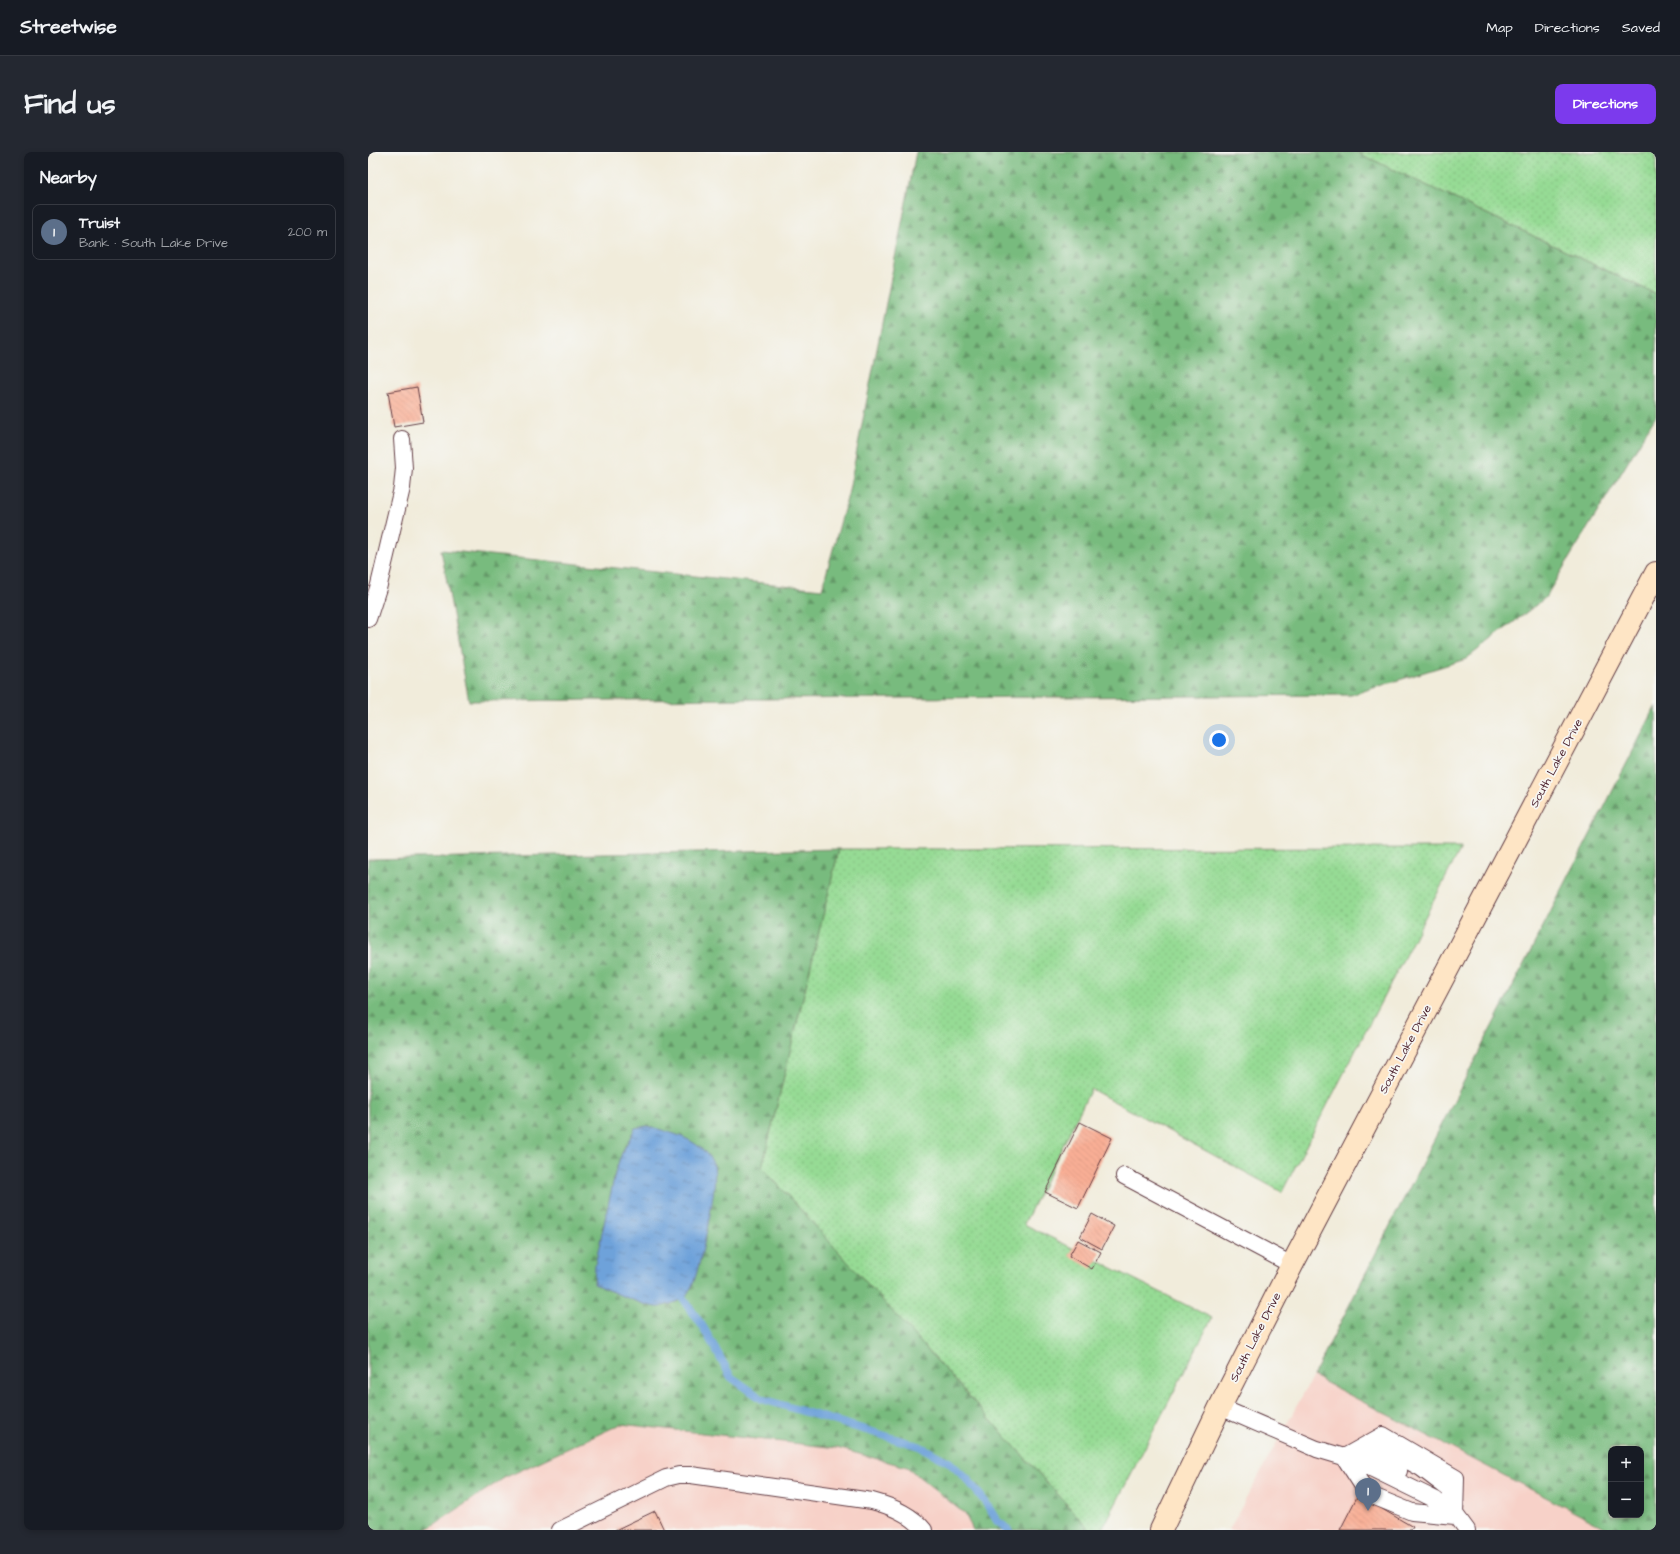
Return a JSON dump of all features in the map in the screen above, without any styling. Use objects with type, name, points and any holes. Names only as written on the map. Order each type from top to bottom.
[{"type":"main road","name":"South Lake Drive","points":[[1161,1530],[1220,1407],[1292,1266],[1653,584]]},
{"type":"lane","points":[[368,619],[379,585],[402,488],[404,468],[402,440]]},
{"type":"lane","points":[[1124,1176],[1292,1266]]},
{"type":"lane","points":[[1220,1407],[1317,1449],[1344,1457],[1375,1456],[1442,1496],[1455,1516],[1467,1530]]},
{"type":"lane","points":[[1344,1457],[1384,1435],[1456,1478],[1455,1516]]},
{"type":"lane","points":[[1344,1457],[1374,1486],[1422,1507],[1455,1516]]},
{"type":"lane","points":[[560,1530],[666,1478],[679,1475],[691,1475],[872,1501],[888,1505],[906,1514],[924,1530]]},
{"type":"shaded area","points":[[1313,1376],[1609,1530],[1229,1530]]},
{"type":"shaded area","points":[[621,1424],[837,1448],[907,1467],[965,1514],[973,1530],[426,1530],[504,1478]]},
{"type":"green space","points":[[916,152],[1356,152],[1656,294],[1656,416],[1545,598],[1466,659],[1351,695],[469,701],[441,550],[822,589],[848,495]]},
{"type":"green space","points":[[1356,152],[1656,152],[1656,294]]},
{"type":"green space","points":[[1656,706],[1656,1530],[1609,1530],[1313,1376]]},
{"type":"green space","points":[[1461,848],[1282,1192],[1091,1089],[1024,1224],[1212,1318],[1102,1530],[1090,1530],[762,1167],[839,849]]},
{"type":"green space","points":[[839,849],[762,1167],[1090,1530],[973,1530],[965,1514],[907,1467],[837,1448],[621,1424],[504,1478],[426,1530],[368,1530],[368,859]]},
{"type":"water","points":[[647,1126],[675,1134],[693,1142],[707,1155],[713,1163],[715,1171],[709,1222],[693,1284],[683,1299],[660,1307],[638,1302],[594,1284],[595,1265],[616,1169],[622,1153],[635,1128]]},
{"type":"building","points":[[417,387],[423,422],[394,427],[388,392]]},
{"type":"building","points":[[1080,1122],[1112,1138],[1078,1208],[1045,1192]]},
{"type":"building","points":[[1092,1214],[1114,1226],[1102,1249],[1080,1237]]},
{"type":"building","points":[[1078,1240],[1101,1252],[1092,1269],[1069,1256]]},
{"type":"building","points":[[1358,1495],[1413,1527],[1411,1530],[1340,1530]]},
{"type":"building","points":[[655,1511],[664,1530],[615,1530]]},
{"type":"waterway","points":[[683,1298],[703,1327],[731,1377],[762,1399],[919,1446],[949,1462],[968,1480],[986,1503],[997,1521],[1009,1530]]},
{"type":"place","name":"Truist","points":[[1368,1511]]}]
